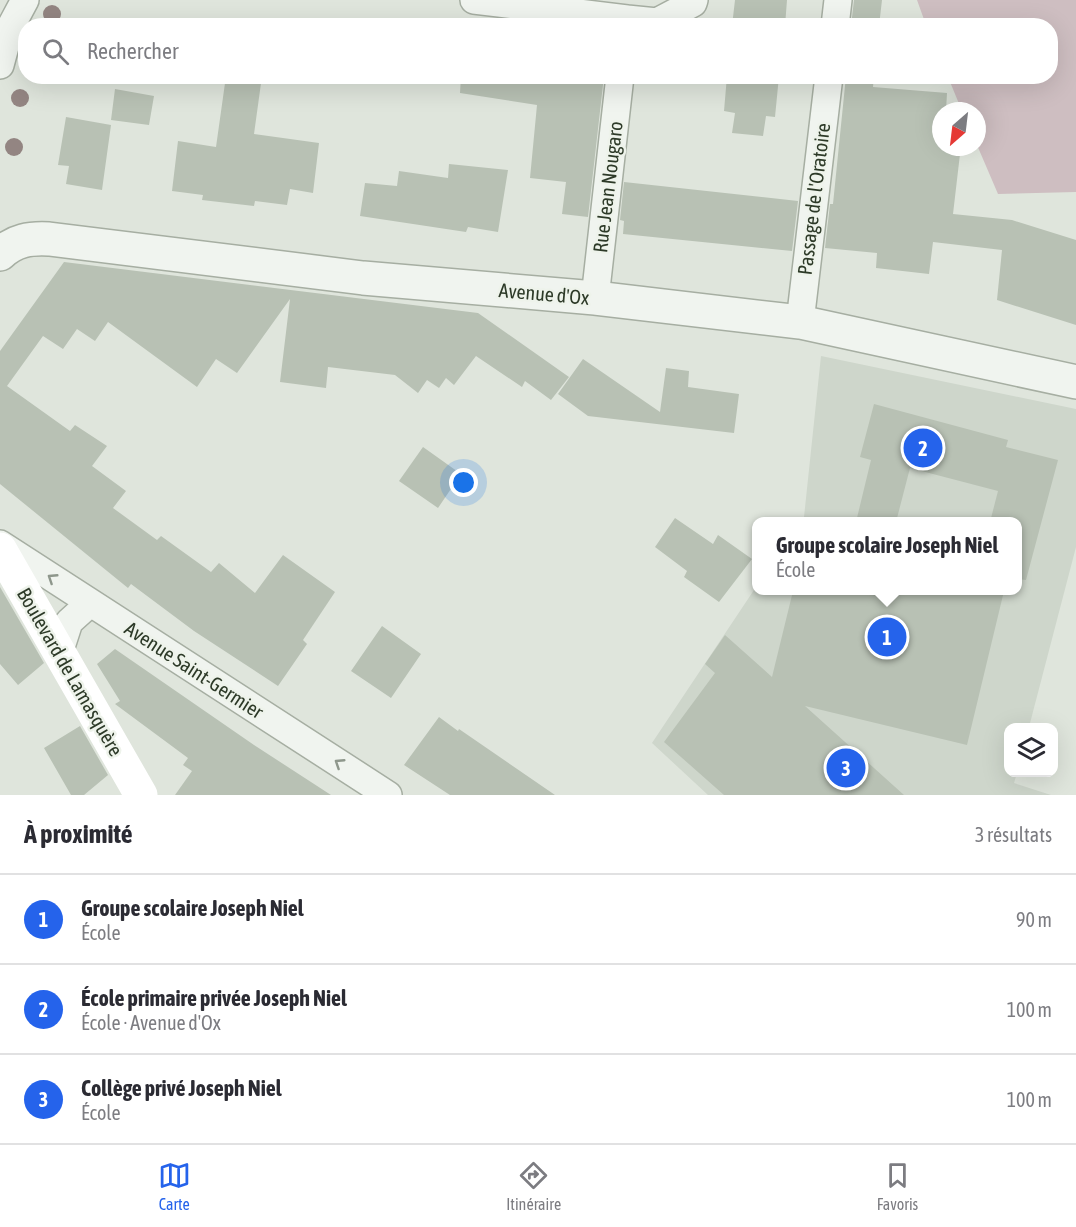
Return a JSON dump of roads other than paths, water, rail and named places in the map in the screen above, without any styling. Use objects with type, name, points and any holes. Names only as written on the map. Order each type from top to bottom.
[{"type":"main road","name":"Boulevard de Lamasquère","points":[[0,549],[141,795]]},
{"type":"street","points":[[0,65],[10,28],[25,0]]},
{"type":"street","points":[[474,0],[599,18]]},
{"type":"street","points":[[663,18],[693,3],[694,0]]},
{"type":"street","points":[[836,18],[838,0]]},
{"type":"street","name":"Rue Jean Nougaro","points":[[595,298],[619,84]]},
{"type":"street","name":"Passage de l'Oratoire","points":[[800,322],[828,84]]},
{"type":"street","name":"Avenue d'Ox","points":[[3,246],[31,238],[49,239],[363,278],[595,298],[800,322],[1076,382]]},
{"type":"street","name":"Avenue Saint-Germier","points":[[0,544],[388,795]]},
{"type":"street","points":[[59,653],[69,622],[90,603]]},
{"type":"place","name":"École primaire privée Joseph Niel","points":[[923,448]]},
{"type":"place","name":"Groupe scolaire Joseph Niel","points":[[887,637]]},
{"type":"place","name":"Collège privé Joseph Niel","points":[[846,768]]}]
